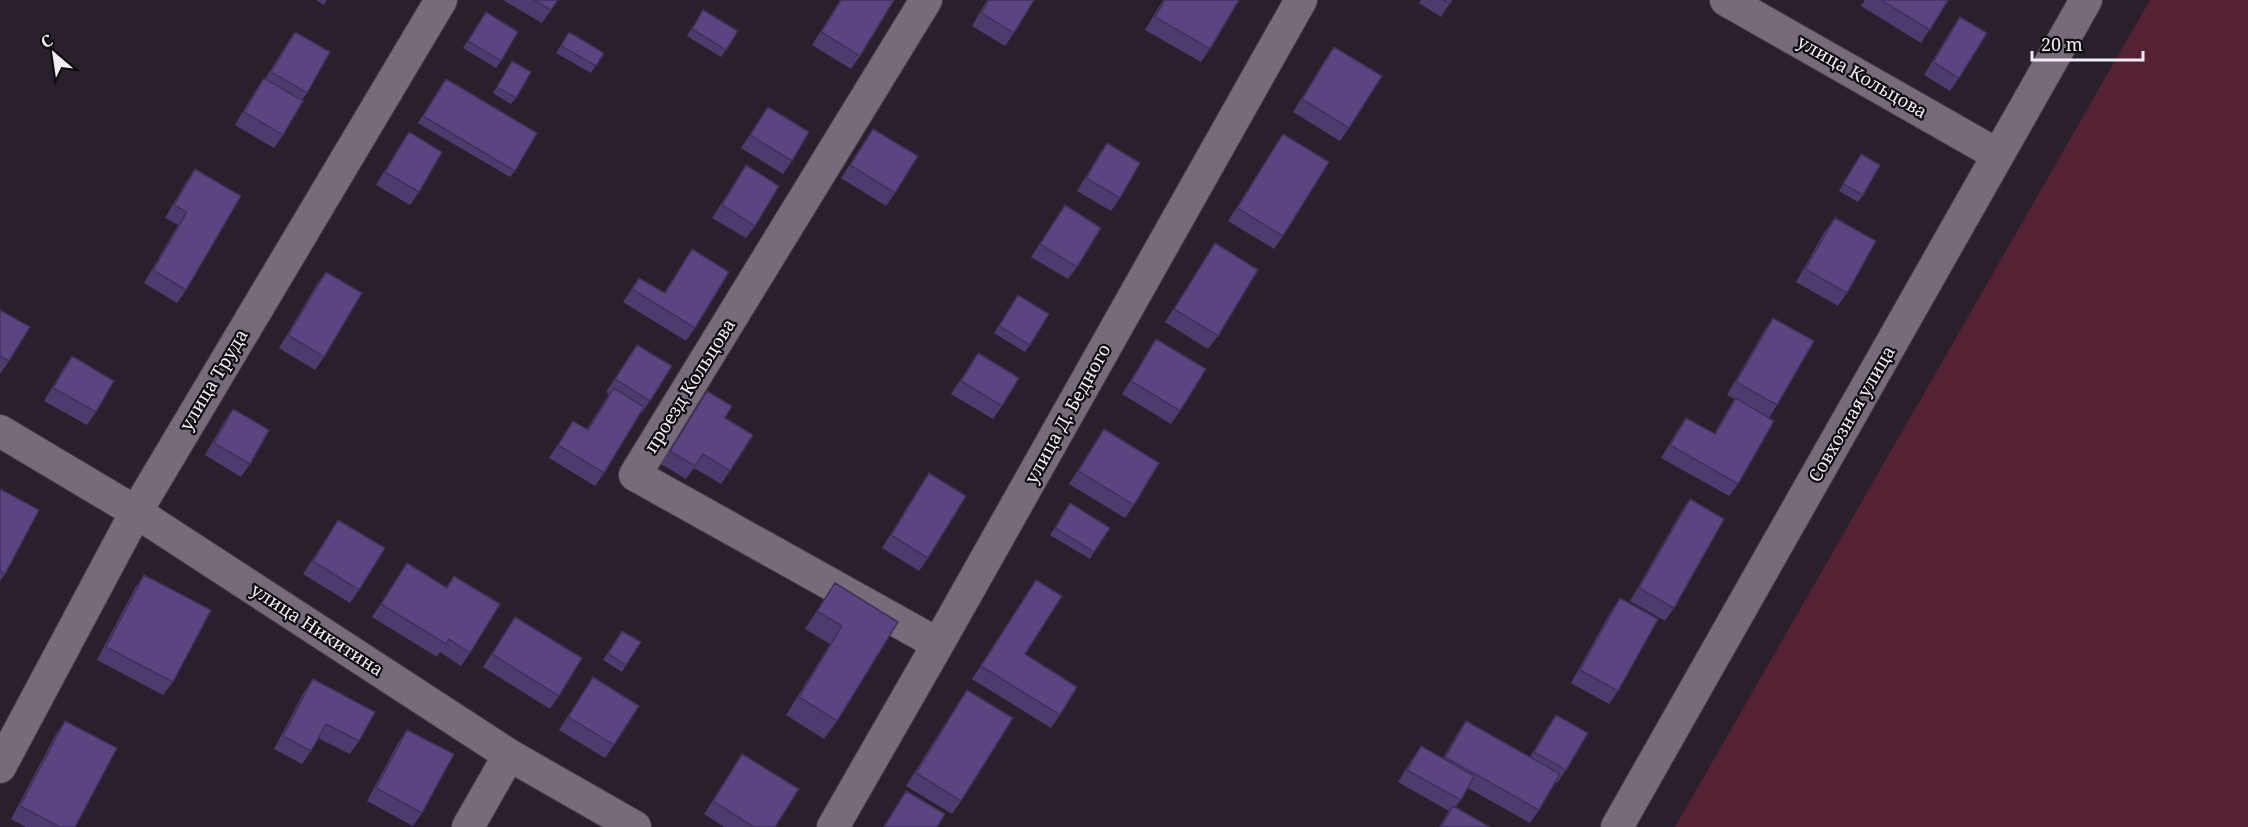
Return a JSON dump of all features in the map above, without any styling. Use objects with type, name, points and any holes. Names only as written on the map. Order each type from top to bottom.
[{"type":"street","name":"улица Труда","points":[[0,767],[136,512],[441,0]]},
{"type":"street","name":"проезд Кольцова","points":[[926,0],[635,475],[938,644]]},
{"type":"street","name":"улица Д. Бедного","points":[[833,827],[1301,0]]},
{"type":"street","name":"улица Кольцова","points":[[1726,0],[1998,154]]},
{"type":"street","name":"Совхозная улица","points":[[1617,827],[2086,0]]},
{"type":"street","name":"улица Никитина","points":[[0,431],[136,512],[509,755],[635,827]]},
{"type":"street","points":[[468,827],[509,755]]},
{"type":"shaded area","points":[[2150,0],[2248,0],[2248,827],[1675,827]]},
{"type":"building","points":[[534,0],[558,0],[551,10]]},
{"type":"building","points":[[841,0],[894,0],[860,56],[821,32]]},
{"type":"building","points":[[989,0],[1034,0],[1014,33],[981,13]]},
{"type":"building","points":[[1165,0],[1239,0],[1210,49],[1155,17]]},
{"type":"building","points":[[1881,0],[1948,0],[1930,30]]},
{"type":"building","points":[[703,10],[738,31],[726,50],[692,29]]},
{"type":"building","points":[[486,12],[518,32],[501,61],[468,41]]},
{"type":"building","points":[[1960,17],[1987,33],[1959,78],[1933,62]]},
{"type":"building","points":[[295,32],[330,52],[307,93],[271,72]]},
{"type":"building","points":[[569,32],[604,53],[596,66],[561,46]]},
{"type":"building","points":[[1334,47],[1382,76],[1349,128],[1302,99]]},
{"type":"building","points":[[512,61],[531,72],[516,98],[497,87]]},
{"type":"building","points":[[264,78],[303,101],[283,135],[244,112]]},
{"type":"building","points":[[446,79],[537,133],[515,171],[423,116]]},
{"type":"building","points":[[768,107],[809,132],[792,161],[750,135]]},
{"type":"building","points":[[873,129],[918,156],[895,193],[850,165]]},
{"type":"building","points":[[409,132],[442,152],[419,192],[385,172]]},
{"type":"building","points":[[1283,134],[1329,162],[1283,236],[1237,208]]},
{"type":"building","points":[[1107,143],[1140,163],[1120,198],[1086,178]]},
{"type":"building","points":[[1861,154],[1880,165],[1863,195],[1843,184]]},
{"type":"building","points":[[746,165],[779,186],[755,226],[722,205]]},
{"type":"building","points":[[195,169],[241,196],[186,290],[153,270],[187,212],[174,205]]},
{"type":"building","points":[[1065,205],[1101,228],[1077,267],[1040,244]]},
{"type":"building","points":[[1835,218],[1876,241],[1847,293],[1805,269]]},
{"type":"building","points":[[1215,243],[1258,270],[1218,336],[1174,309]]},
{"type":"building","points":[[692,249],[729,272],[695,328],[632,289],[639,278],[665,293]]},
{"type":"building","points":[[326,272],[362,293],[324,357],[288,335]]},
{"type":"building","points":[[1018,295],[1049,314],[1030,345],[999,326]]},
{"type":"building","points":[[0,310],[30,327],[9,361],[0,356]]},
{"type":"building","points":[[1773,318],[1814,341],[1777,405],[1736,382]]},
{"type":"building","points":[[1156,339],[1206,369],[1180,411],[1131,381]]},
{"type":"building","points":[[637,345],[672,366],[650,401],[615,379]]},
{"type":"building","points":[[978,353],[1019,378],[1002,406],[961,381]]},
{"type":"building","points":[[72,356],[114,381],[96,412],[53,388]]},
{"type":"building","points":[[614,388],[644,407],[604,473],[558,445],[573,421],[588,430]]},
{"type":"building","points":[[707,391],[732,406],[725,418],[753,435],[730,471],[703,454],[695,466],[670,451]]},
{"type":"building","points":[[1736,398],[1774,421],[1738,484],[1670,445],[1686,418],[1715,434]]},
{"type":"building","points":[[233,409],[269,430],[250,464],[214,443]]},
{"type":"building","points":[[1104,429],[1159,463],[1134,505],[1078,471]]},
{"type":"building","points":[[929,473],[966,496],[928,558],[891,535]]},
{"type":"building","points":[[0,489],[39,510],[5,574],[0,571]]},
{"type":"building","points":[[1690,499],[1724,519],[1674,608],[1639,588]]},
{"type":"building","points":[[1070,503],[1110,528],[1094,552],[1055,528]]},
{"type":"building","points":[[338,520],[385,548],[359,590],[313,561]]},
{"type":"building","points":[[407,563],[447,588],[454,576],[500,604],[470,653],[449,639],[446,644],[381,604]]},
{"type":"building","points":[[144,575],[211,610],[173,682],[106,647]]},
{"type":"building","points":[[1036,580],[1062,596],[1025,654],[1077,687],[1060,715],[981,666]]},
{"type":"building","points":[[835,583],[898,622],[837,721],[799,697],[842,626],[817,611]]},
{"type":"building","points":[[1620,598],[1658,619],[1618,691],[1580,670]]},
{"type":"building","points":[[515,617],[582,658],[559,696],[492,654]]},
{"type":"building","points":[[622,631],[641,642],[626,665],[608,654]]},
{"type":"building","points":[[593,677],[639,706],[614,745],[568,717]]},
{"type":"building","points":[[313,679],[375,712],[359,741],[326,724],[311,751],[283,736]]},
{"type":"building","points":[[967,690],[1013,718],[961,801],[916,773]]},
{"type":"building","points":[[1556,715],[1588,733],[1566,770],[1534,752]]},
{"type":"building","points":[[65,721],[117,748],[75,827],[60,827],[20,806]]},
{"type":"building","points":[[1466,721],[1560,774],[1539,810],[1445,757]]},
{"type":"building","points":[[407,730],[454,754],[422,813],[376,788]]},
{"type":"building","points":[[1421,746],[1474,776],[1461,800],[1407,770]]},
{"type":"building","points":[[742,754],[799,789],[775,827],[754,827],[713,801]]},
{"type":"building","points":[[906,791],[945,814],[937,827],[884,827]]},
{"type":"building","points":[[1453,806],[1490,827],[1441,827]]}]
